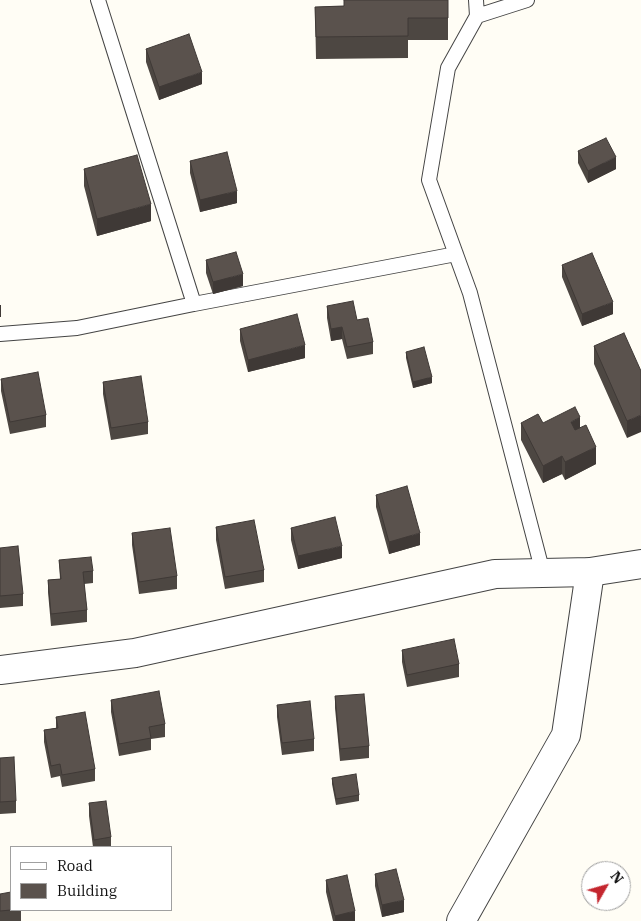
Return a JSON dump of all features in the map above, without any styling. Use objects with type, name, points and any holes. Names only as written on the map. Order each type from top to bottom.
[{"type":"street","points":[[0,670],[135,653],[495,574],[590,572],[641,564]]},
{"type":"street","points":[[461,921],[566,735],[590,572]]},
{"type":"lane","points":[[98,0],[194,304]]},
{"type":"lane","points":[[476,0],[477,16],[448,68],[429,180],[470,293],[543,573]]},
{"type":"lane","points":[[477,16],[527,0]]},
{"type":"lane","points":[[0,334],[77,328],[456,254]]},
{"type":"building","points":[[344,0],[448,0],[448,18],[408,18],[408,36],[316,37],[315,7],[344,6]]},
{"type":"building","points":[[189,34],[202,72],[159,87],[146,49]]},
{"type":"building","points":[[606,138],[616,157],[588,171],[578,151]]},
{"type":"building","points":[[227,152],[237,191],[200,200],[190,161]]},
{"type":"building","points":[[137,155],[151,204],[97,219],[84,169]]},
{"type":"building","points":[[236,252],[243,274],[213,282],[206,260]]},
{"type":"building","points":[[592,253],[613,302],[582,314],[562,265]]},
{"type":"building","points":[[353,301],[357,320],[368,318],[373,342],[347,347],[342,327],[331,329],[327,306]]},
{"type":"building","points":[[297,314],[305,345],[248,360],[240,329]]},
{"type":"building","points":[[624,333],[641,371],[641,415],[627,421],[594,346]]},
{"type":"building","points":[[424,347],[432,377],[413,382],[406,352]]},
{"type":"building","points":[[38,372],[46,415],[10,422],[1,379]]},
{"type":"building","points":[[141,376],[148,422],[111,428],[103,382]]},
{"type":"building","points":[[575,407],[580,417],[571,422],[575,430],[586,425],[596,447],[565,462],[562,456],[543,466],[521,423],[538,414],[543,423]]},
{"type":"building","points":[[407,486],[420,533],[389,542],[376,495]]},
{"type":"building","points":[[335,517],[342,546],[298,556],[291,528]]},
{"type":"building","points":[[254,520],[264,570],[225,577],[216,527]]},
{"type":"building","points":[[170,528],[177,576],[139,582],[132,533]]},
{"type":"building","points":[[18,546],[23,594],[0,596],[0,548]]},
{"type":"building","points":[[91,557],[93,571],[83,572],[87,610],[51,614],[48,580],[61,579],[59,560]]},
{"type":"building","points":[[454,639],[459,664],[407,675],[402,650]]},
{"type":"building","points":[[159,691],[165,724],[149,727],[151,738],[119,744],[111,700]]},
{"type":"building","points":[[364,694],[369,746],[340,749],[335,696]]},
{"type":"building","points":[[310,701],[314,739],[282,743],[277,705]]},
{"type":"building","points":[[85,712],[95,769],[62,775],[60,764],[51,766],[44,730],[58,728],[56,717]]},
{"type":"building","points":[[14,757],[16,801],[0,802],[0,758]]},
{"type":"building","points":[[356,774],[359,795],[336,799],[332,778]]},
{"type":"building","points":[[106,801],[111,837],[94,840],[89,803]]},
{"type":"building","points":[[396,869],[404,900],[382,905],[375,874]]},
{"type":"building","points":[[347,875],[355,911],[335,916],[326,880]]},
{"type":"building","points":[[10,892],[10,910],[0,911],[0,894]]}]
